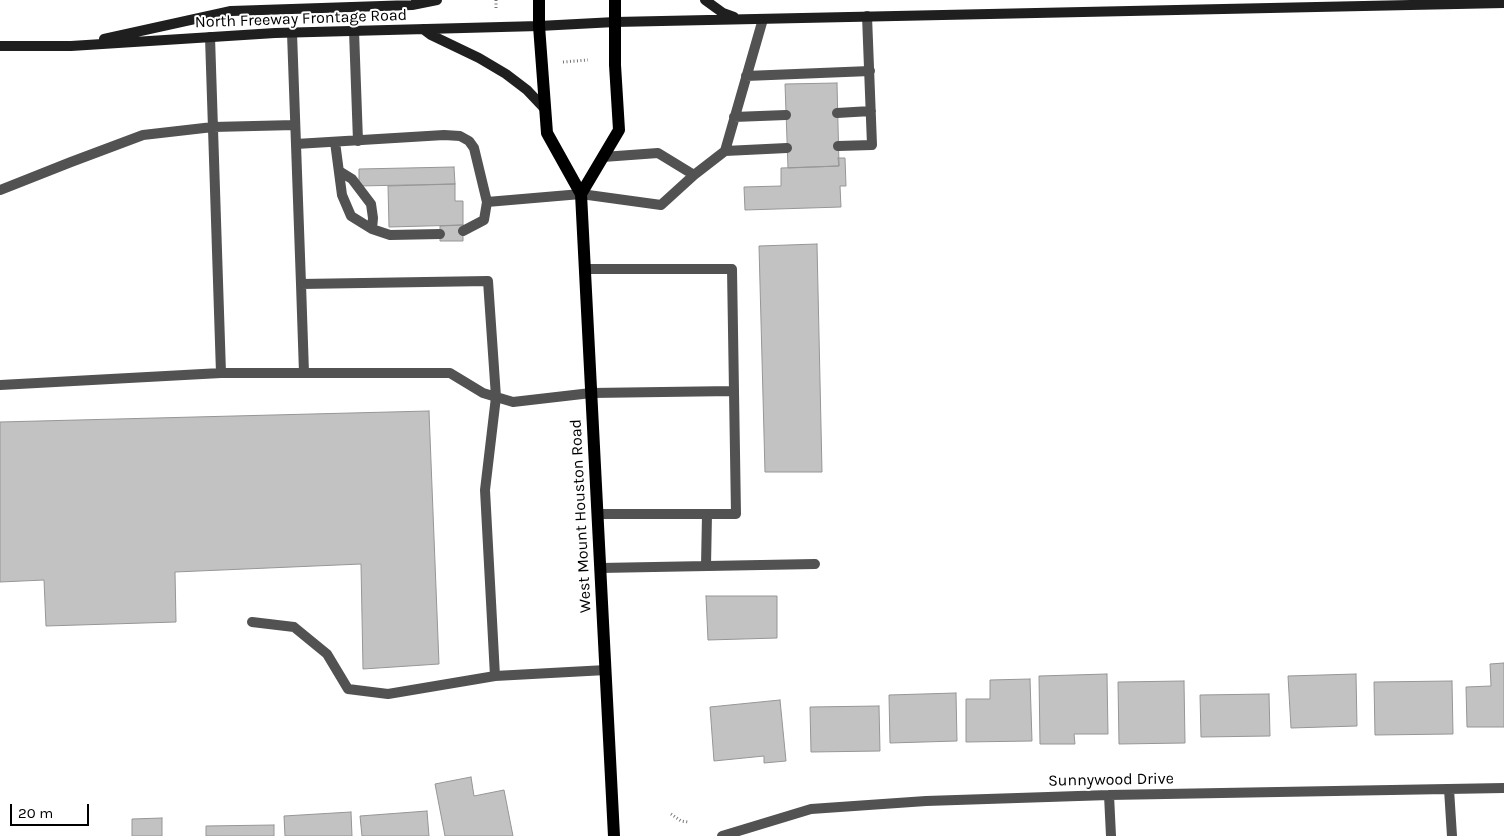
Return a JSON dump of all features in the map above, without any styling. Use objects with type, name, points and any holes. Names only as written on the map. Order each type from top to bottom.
[{"type":"main road","points":[[71,46],[231,11],[412,5],[436,0]]},
{"type":"main road","name":"West Mount Houston Road","points":[[539,0],[539,26],[547,133],[581,194],[614,836]]},
{"type":"main road","points":[[581,194],[619,130],[615,65],[615,0]]},
{"type":"main road","points":[[705,0],[722,13],[741,19]]},
{"type":"main road","name":"North Freeway Frontage Road","points":[[0,46],[71,46],[292,32],[539,26],[616,22],[1504,3]]},
{"type":"main road","points":[[423,29],[506,74],[545,109]]},
{"type":"street","points":[[838,146],[872,145],[867,16]]},
{"type":"street","points":[[725,151],[763,19]]},
{"type":"street","points":[[354,31],[358,140]]},
{"type":"street","points":[[292,32],[304,373]]},
{"type":"street","points":[[210,37],[221,373]]},
{"type":"street","points":[[746,76],[870,72]]},
{"type":"street","points":[[837,113],[871,111]]},
{"type":"street","points":[[734,117],[786,115]]},
{"type":"street","points":[[0,190],[143,135],[213,127],[295,125]]},
{"type":"street","points":[[296,144],[444,135],[460,136],[469,141],[474,148],[487,202],[484,220],[463,231]]},
{"type":"street","points":[[335,142],[342,195],[351,216],[372,229],[390,235],[440,234]]},
{"type":"street","points":[[487,202],[581,194],[661,205],[694,175],[725,151],[787,148]]},
{"type":"street","points":[[603,157],[658,152],[694,175]]},
{"type":"street","points":[[339,171],[352,179],[371,204],[372,229]]},
{"type":"street","points":[[585,270],[732,269],[736,514],[598,514]]},
{"type":"street","points":[[301,284],[488,281],[496,397],[485,490],[494,676]]},
{"type":"street","points":[[0,385],[221,373],[450,373],[483,393],[513,402],[591,394],[734,391]]},
{"type":"street","points":[[706,566],[707,514]]},
{"type":"street","points":[[600,568],[815,564]]},
{"type":"street","points":[[252,622],[294,627],[327,654],[348,689],[388,694],[494,676],[606,670]]},
{"type":"street","name":"Sunnywood Drive","points":[[722,836],[811,809],[926,801],[1109,795],[1504,788]]},
{"type":"street","points":[[1449,789],[1452,836]]},
{"type":"street","points":[[1109,795],[1111,836]]},
{"type":"path","points":[[496,0],[496,8]]},
{"type":"path","points":[[562,62],[588,60]]},
{"type":"path","points":[[671,814],[681,821],[688,822]]},
{"type":"building","points":[[837,83],[839,166],[788,168],[785,84]]},
{"type":"building","points":[[838,158],[845,158],[846,186],[840,186],[841,207],[745,210],[744,187],[781,186],[781,168],[839,166]]},
{"type":"building","points":[[454,167],[455,184],[359,186],[359,169]]},
{"type":"building","points":[[455,184],[455,201],[463,201],[463,225],[389,227],[388,186]]},
{"type":"building","points":[[463,225],[463,241],[440,241],[440,226]]},
{"type":"building","points":[[817,244],[822,472],[765,472],[759,246]]},
{"type":"building","points":[[429,411],[439,664],[363,669],[361,564],[175,572],[176,622],[46,626],[44,580],[0,582],[0,422]]},
{"type":"building","points":[[706,596],[777,596],[777,638],[708,640]]},
{"type":"building","points":[[1504,663],[1504,727],[1467,727],[1466,687],[1491,686],[1490,664]]},
{"type":"building","points":[[1107,674],[1108,734],[1074,734],[1075,744],[1040,744],[1039,676]]},
{"type":"building","points":[[1356,674],[1357,726],[1291,728],[1288,676]]},
{"type":"building","points":[[1030,679],[1032,741],[966,742],[966,699],[990,699],[990,680]]},
{"type":"building","points":[[1184,681],[1185,743],[1119,744],[1118,682]]},
{"type":"building","points":[[1452,681],[1453,734],[1375,735],[1374,682]]},
{"type":"building","points":[[956,693],[957,741],[890,743],[889,695]]},
{"type":"building","points":[[1269,694],[1270,736],[1201,737],[1200,695]]},
{"type":"building","points":[[780,700],[786,761],[764,763],[764,756],[714,761],[710,707]]},
{"type":"building","points":[[879,706],[880,751],[811,752],[810,707]]},
{"type":"building","points":[[471,777],[474,796],[504,790],[513,836],[445,836],[435,784]]},
{"type":"building","points":[[427,811],[429,836],[362,836],[360,816]]},
{"type":"building","points":[[351,812],[352,836],[285,836],[284,816]]},
{"type":"building","points":[[162,818],[162,836],[132,836],[132,819]]},
{"type":"building","points":[[274,825],[274,836],[206,836],[206,826]]}]
